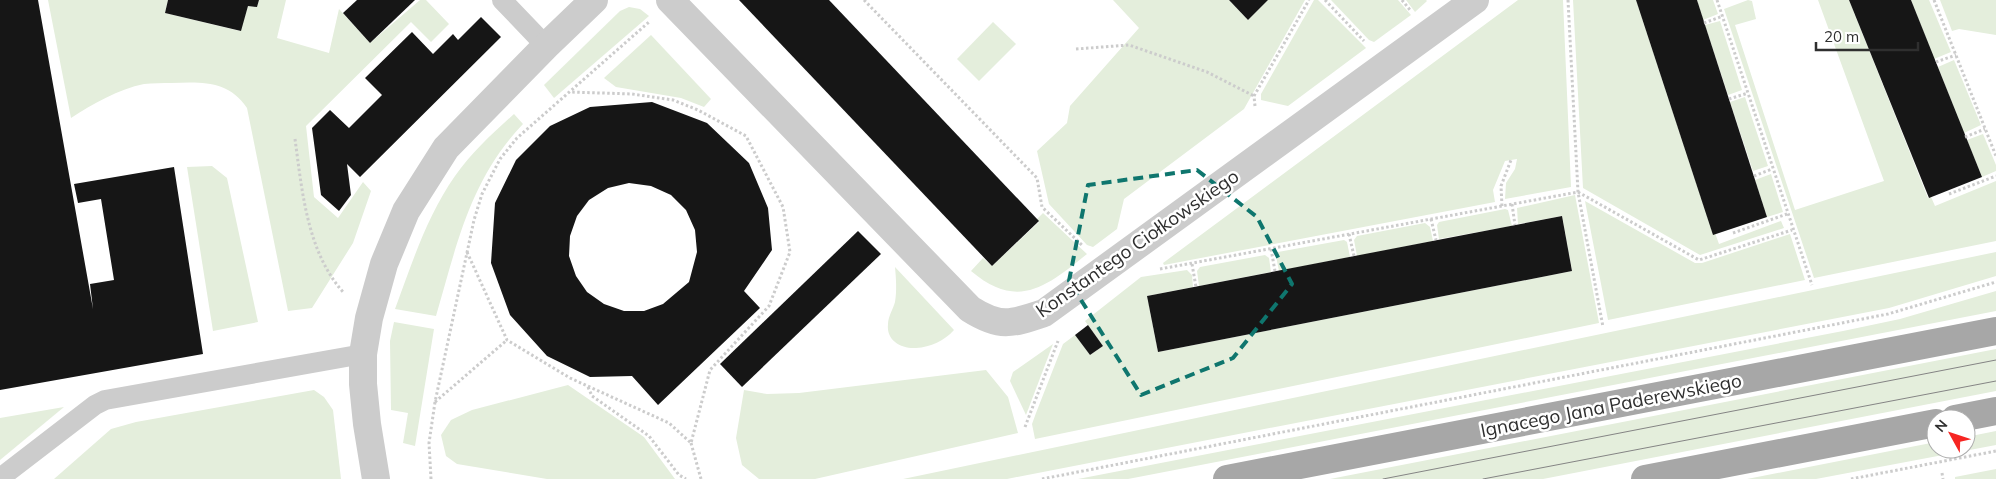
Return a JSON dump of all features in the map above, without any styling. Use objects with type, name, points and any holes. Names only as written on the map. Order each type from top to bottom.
[{"type":"main road","name":"Ignacego Jana Paderewskiego","points":[[1227,479],[1996,331]]},
{"type":"main road","points":[[1976,415],[1996,411]]},
{"type":"main road","points":[[1645,479],[1926,425]]},
{"type":"street","points":[[376,479],[367,424],[363,384],[363,354],[369,318],[384,264],[406,211],[446,148],[594,0]]},
{"type":"street","name":"Konstantego Ciołkowskiego","points":[[671,1],[970,309],[984,318],[1002,324],[1044,313],[1475,0]]},
{"type":"lane","points":[[502,0],[546,46]]},
{"type":"lane","points":[[0,478],[94,405],[105,400],[363,354]]},
{"type":"path","points":[[864,0],[1037,178],[1042,207],[1088,250]]},
{"type":"path","points":[[1254,106],[1254,96],[1309,0]]},
{"type":"path","points":[[1325,0],[1366,44]]},
{"type":"path","points":[[1568,0],[1578,192],[1604,327]]},
{"type":"path","points":[[1718,0],[1792,230],[1812,285]]},
{"type":"path","points":[[1934,0],[1996,156]]},
{"type":"path","points":[[431,479],[429,443],[435,402],[482,194],[500,159],[517,138],[671,1]]},
{"type":"path","points":[[1704,23],[1723,16]]},
{"type":"path","points":[[1076,49],[1128,45],[1207,72],[1254,96]]},
{"type":"path","points":[[1936,62],[1956,54]]},
{"type":"path","points":[[570,92],[632,94],[673,100],[706,114],[746,136],[783,207],[790,252],[769,306],[710,370],[691,443],[701,479]]},
{"type":"path","points":[[1729,99],[1748,93]]},
{"type":"path","points":[[1965,137],[1985,129]]},
{"type":"path","points":[[295,139],[301,184],[316,246],[338,285],[369,318]]},
{"type":"path","points":[[1502,206],[1501,186],[1511,160]]},
{"type":"path","points":[[1754,176],[1772,169]]},
{"type":"path","points":[[1949,194],[1996,176]]},
{"type":"path","points":[[1157,270],[1578,192],[1699,260],[1792,230]]},
{"type":"path","points":[[1512,204],[1515,225]]},
{"type":"path","points":[[1733,233],[1787,214]]},
{"type":"path","points":[[1431,219],[1436,240]]},
{"type":"path","points":[[1349,234],[1354,256]]},
{"type":"path","points":[[1271,249],[1275,271]]},
{"type":"path","points":[[468,252],[507,340],[588,386],[669,423],[691,443]]},
{"type":"path","points":[[1192,264],[1196,287]]},
{"type":"path","points":[[1042,479],[1888,314],[1996,282]]},
{"type":"path","points":[[1025,427],[1061,333]]},
{"type":"path","points":[[435,402],[507,340]]},
{"type":"path","points":[[588,386],[592,396],[648,436],[679,475],[686,479]]},
{"type":"path","points":[[1851,479],[1996,451]]},
{"type":"path","points":[[1942,473],[1943,479]]},
{"type":"highlighted area","points":[[1197,170],[1257,217],[1292,284],[1233,358],[1141,395],[1069,281],[1088,185]]},
{"type":"green space","points":[[48,0],[168,0],[165,13],[240,31],[248,6],[257,7],[259,0],[286,0],[277,38],[329,53],[339,9],[370,43],[420,0],[426,0],[449,24],[431,42],[411,22],[306,126],[314,197],[338,218],[363,182],[371,191],[353,243],[312,308],[288,311],[247,108],[240,99],[223,88],[204,83],[144,84],[125,89],[88,107],[71,118]]},
{"type":"green space","points":[[1113,0],[1229,0],[1248,20],[1268,0],[1305,0],[1244,109],[1124,199],[1117,229],[1093,247],[1087,245],[1049,204],[1037,151],[1067,123],[1070,106],[1139,28]]},
{"type":"green space","points":[[1314,0],[1318,0],[1366,48],[1288,106],[1261,100],[1261,94]]},
{"type":"green space","points":[[1331,0],[1398,0],[1411,15],[1374,42],[1369,40]]},
{"type":"green space","points":[[1406,0],[1426,0],[1427,1],[1415,12]]},
{"type":"green space","points":[[1518,0],[1563,0],[1571,187],[1505,199],[1506,183],[1515,169],[1517,159],[1505,161],[1493,190],[1495,202],[1164,265],[1163,263]]},
{"type":"green space","points":[[1573,0],[1636,0],[1713,234],[1715,233],[1719,244],[1781,221],[1784,228],[1700,255],[1583,188]]},
{"type":"green space","points":[[1697,0],[1713,0],[1718,14],[1703,20]]},
{"type":"green space","points":[[1748,0],[1752,1],[1756,19],[1735,25],[1795,210],[1884,181],[1818,0],[1849,0],[1928,198],[1931,197],[1935,206],[1996,181],[1996,241],[1814,278],[1724,9]]},
{"type":"green space","points":[[1911,0],[1929,0],[1951,52],[1934,59]]},
{"type":"green space","points":[[1940,0],[1996,0],[1996,35],[1959,29],[1952,31]]},
{"type":"green space","points":[[629,7],[640,9],[649,16],[554,98],[544,85],[620,11]]},
{"type":"green space","points":[[1720,21],[1742,90],[1728,95],[1705,25]]},
{"type":"green space","points":[[993,22],[1016,44],[979,81],[957,59]]},
{"type":"green space","points":[[651,35],[711,99],[704,107],[681,98],[616,87],[604,78]]},
{"type":"green space","points":[[1954,60],[1981,125],[1964,133],[1938,67]]},
{"type":"green space","points":[[1745,97],[1768,166],[1753,171],[1730,102]]},
{"type":"green space","points":[[514,114],[523,124],[490,167],[478,190],[459,238],[436,316],[395,309],[421,240],[445,191],[468,159]]},
{"type":"green space","points":[[1983,134],[1996,165],[1996,171],[1982,177],[1967,140]]},
{"type":"green space","points":[[212,166],[227,178],[258,322],[213,331],[187,167]]},
{"type":"green space","points":[[1771,174],[1783,212],[1767,217],[1755,180]]},
{"type":"green space","points":[[1575,195],[1599,323],[1035,439],[1032,424],[1063,344],[1075,335],[1090,355],[1103,346],[1085,321],[1141,277],[1187,270],[1192,275],[1193,287],[1147,296],[1158,352],[1572,271],[1562,216],[1518,224],[1517,208]]},
{"type":"green space","points":[[1585,201],[1695,263],[1702,263],[1790,234],[1805,280],[1608,320]]},
{"type":"green space","points":[[1508,210],[1512,226],[1439,239],[1437,225],[1439,222]]},
{"type":"green space","points":[[1043,213],[1087,254],[1059,276],[1032,290],[1018,292],[1003,290],[988,283],[971,271],[983,258],[992,266],[1039,222],[1037,219]]},
{"type":"green space","points":[[1425,223],[1430,227],[1433,241],[1357,256],[1354,240],[1357,236]]},
{"type":"green space","points":[[1344,240],[1347,242],[1350,257],[1279,271],[1276,256],[1278,252]]},
{"type":"green space","points":[[1996,252],[1996,276],[1889,308],[1007,479],[903,479]]},
{"type":"green space","points":[[1265,255],[1269,258],[1271,272],[1199,286],[1197,271],[1200,267]]},
{"type":"green space","points":[[895,267],[954,330],[942,340],[932,345],[911,348],[900,345],[892,339],[888,330],[888,324],[896,298]]},
{"type":"green space","points":[[1996,291],[1996,311],[1128,479],[1078,479],[1843,331],[1900,319]]},
{"type":"green space","points":[[394,322],[434,329],[415,446],[403,443],[408,413],[391,410],[390,341]]},
{"type":"green space","points":[[1053,344],[1026,415],[1010,381],[1013,372]]},
{"type":"green space","points":[[1996,349],[1996,391],[1543,479],[1330,479]]},
{"type":"green space","points":[[986,370],[1008,397],[1018,433],[815,479],[759,479],[742,465],[736,438],[744,390],[767,394],[799,393]]},
{"type":"green space","points":[[568,385],[644,437],[675,479],[547,479],[457,464],[446,456],[441,435],[451,420],[472,410]]},
{"type":"green space","points":[[314,390],[324,397],[333,410],[341,479],[54,479],[111,429],[136,422]]},
{"type":"green space","points":[[64,407],[0,460],[0,418]]},
{"type":"green space","points":[[1996,431],[1996,445],[1976,449],[1976,435]]},
{"type":"green space","points":[[1926,444],[1926,458],[1816,479],[1747,479]]},
{"type":"green space","points":[[1996,469],[1996,479],[1955,479],[1955,477]]},
{"type":"building","points":[[0,0],[38,0],[93,309],[90,284],[114,280],[101,199],[78,203],[74,184],[174,167],[203,354],[0,390]]},
{"type":"building","points":[[168,0],[259,0],[257,7],[248,6],[241,31],[165,13]]},
{"type":"building","points":[[357,0],[415,0],[370,43],[343,13]]},
{"type":"building","points":[[739,0],[829,0],[1039,221],[992,266]]},
{"type":"building","points":[[1229,0],[1268,0],[1248,20]]},
{"type":"building","points":[[1636,0],[1697,0],[1767,217],[1713,235]]},
{"type":"building","points":[[1849,0],[1911,0],[1982,177],[1929,198]]},
{"type":"building","points":[[481,17],[501,37],[360,177],[347,164],[351,195],[339,211],[321,195],[312,128],[330,110],[349,128],[382,95],[365,78],[412,32],[433,54],[453,34],[458,40]]},
{"type":"building","points":[[652,102],[707,123],[749,163],[768,208],[772,250],[744,291],[760,308],[658,405],[632,376],[590,377],[547,356],[510,315],[491,263],[495,203],[516,160],[550,126],[590,107]],"holes":[[[629,183],[651,186],[671,195],[686,210],[695,230],[697,252],[689,282],[663,304],[644,311],[624,311],[604,304],[587,292],[576,276],[569,256],[570,236],[577,216],[589,200],[608,188]]]},
{"type":"building","points":[[1562,216],[1572,271],[1158,352],[1147,296]]},
{"type":"building","points":[[858,231],[881,254],[742,387],[720,364]]},
{"type":"building","points":[[1088,325],[1103,346],[1090,355],[1075,335]]},
{"type":"tram line","points":[[1383,479],[1996,360]]},
{"type":"tram line","points":[[1483,479],[1996,381]]}]
